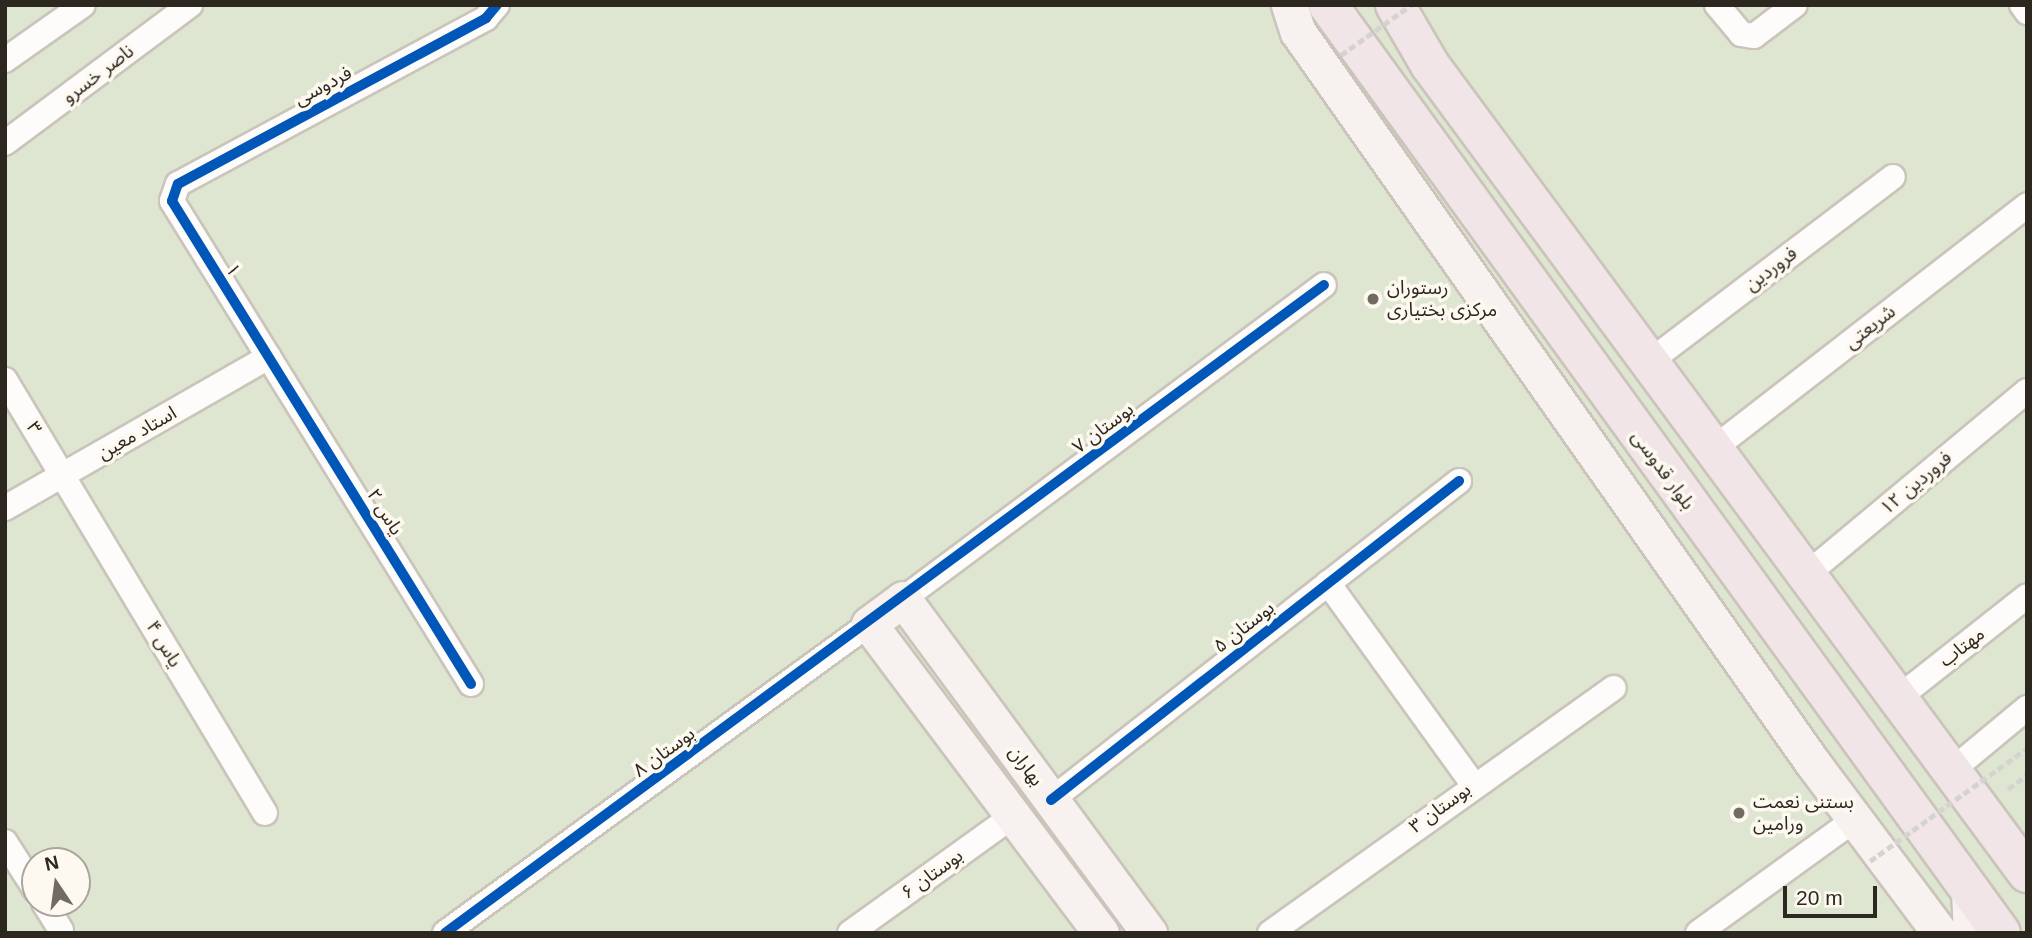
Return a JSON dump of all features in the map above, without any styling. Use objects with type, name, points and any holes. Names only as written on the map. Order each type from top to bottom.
[{"type":"main road","points":[[1289,5],[1298,32],[1854,820],[1940,933]]},
{"type":"main road","name":"بلوار قدوسی","points":[[1328,5],[2001,933]]},
{"type":"main road","points":[[1395,5],[1430,65],[2027,873]]},
{"type":"main road","name":"بوستان ۸","points":[[869,624],[903,599]]},
{"type":"main road","name":"بهاران","points":[[903,599],[1149,933]]},
{"type":"main road","name":"بهاران","points":[[869,624],[1101,933]]},
{"type":"main road","points":[[1969,891],[1971,933]]},
{"type":"street","points":[[5,60],[83,5]]},
{"type":"street","name":"ناصر خسرو","points":[[5,143],[190,5]]},
{"type":"street","points":[[1717,5],[1741,34],[1754,36],[1795,5]]},
{"type":"street","points":[[2022,5],[2027,12]]},
{"type":"street","name":"فردوسی","points":[[172,201],[178,184],[497,6]]},
{"type":"street","name":"فروردین","points":[[1649,362],[1893,177]]},
{"type":"street","name":"۱","points":[[172,201],[269,358]]},
{"type":"street","name":"شریعتی","points":[[1713,449],[2027,205]]},
{"type":"street","name":"بوستان ۷","points":[[903,599],[1324,285]]},
{"type":"street","name":"استاد معین","points":[[5,508],[269,358]]},
{"type":"street","name":"یاس ۲","points":[[269,358],[471,684]]},
{"type":"street","name":"۳","points":[[5,380],[63,475]]},
{"type":"street","name":"۱۲ فروردین","points":[[1806,575],[2027,391]]},
{"type":"street","name":"یاس ۴","points":[[63,475],[265,813]]},
{"type":"street","name":"بوستان ۵","points":[[1051,800],[1458,481]]},
{"type":"street","points":[[1328,583],[1473,783]]},
{"type":"street","name":"مهتاب","points":[[1898,698],[2027,596]]},
{"type":"street","name":"بوستان ۸","points":[[445,933],[869,624]]},
{"type":"street","name":"بوستان ۳","points":[[1270,933],[1473,783],[1615,688]]},
{"type":"street","points":[[1951,771],[2027,708]]},
{"type":"street","name":"بوستان ۶","points":[[850,933],[1013,816]]},
{"type":"street","points":[[1698,933],[1854,820]]},
{"type":"street","points":[[5,842],[21,867]]},
{"type":"street","points":[[53,917],[61,930]]},
{"type":"path","points":[[1341,55],[1411,5]]},
{"type":"path","points":[[1870,861],[2026,749]]},
{"type":"green space","points":[[5,5],[2027,5],[2027,933],[5,933]]},
{"type":"cycle path","points":[[471,684],[172,201],[178,184],[486,18],[497,5]]},
{"type":"cycle path","points":[[445,933],[1324,285]]},
{"type":"cycle path","points":[[1051,800],[1459,481]]},
{"type":"place","name":"رستوران مرکزی بختیاری","points":[[1373,299]]},
{"type":"place","name":"بستنی نعمت ورامین","points":[[1739,813]]}]
